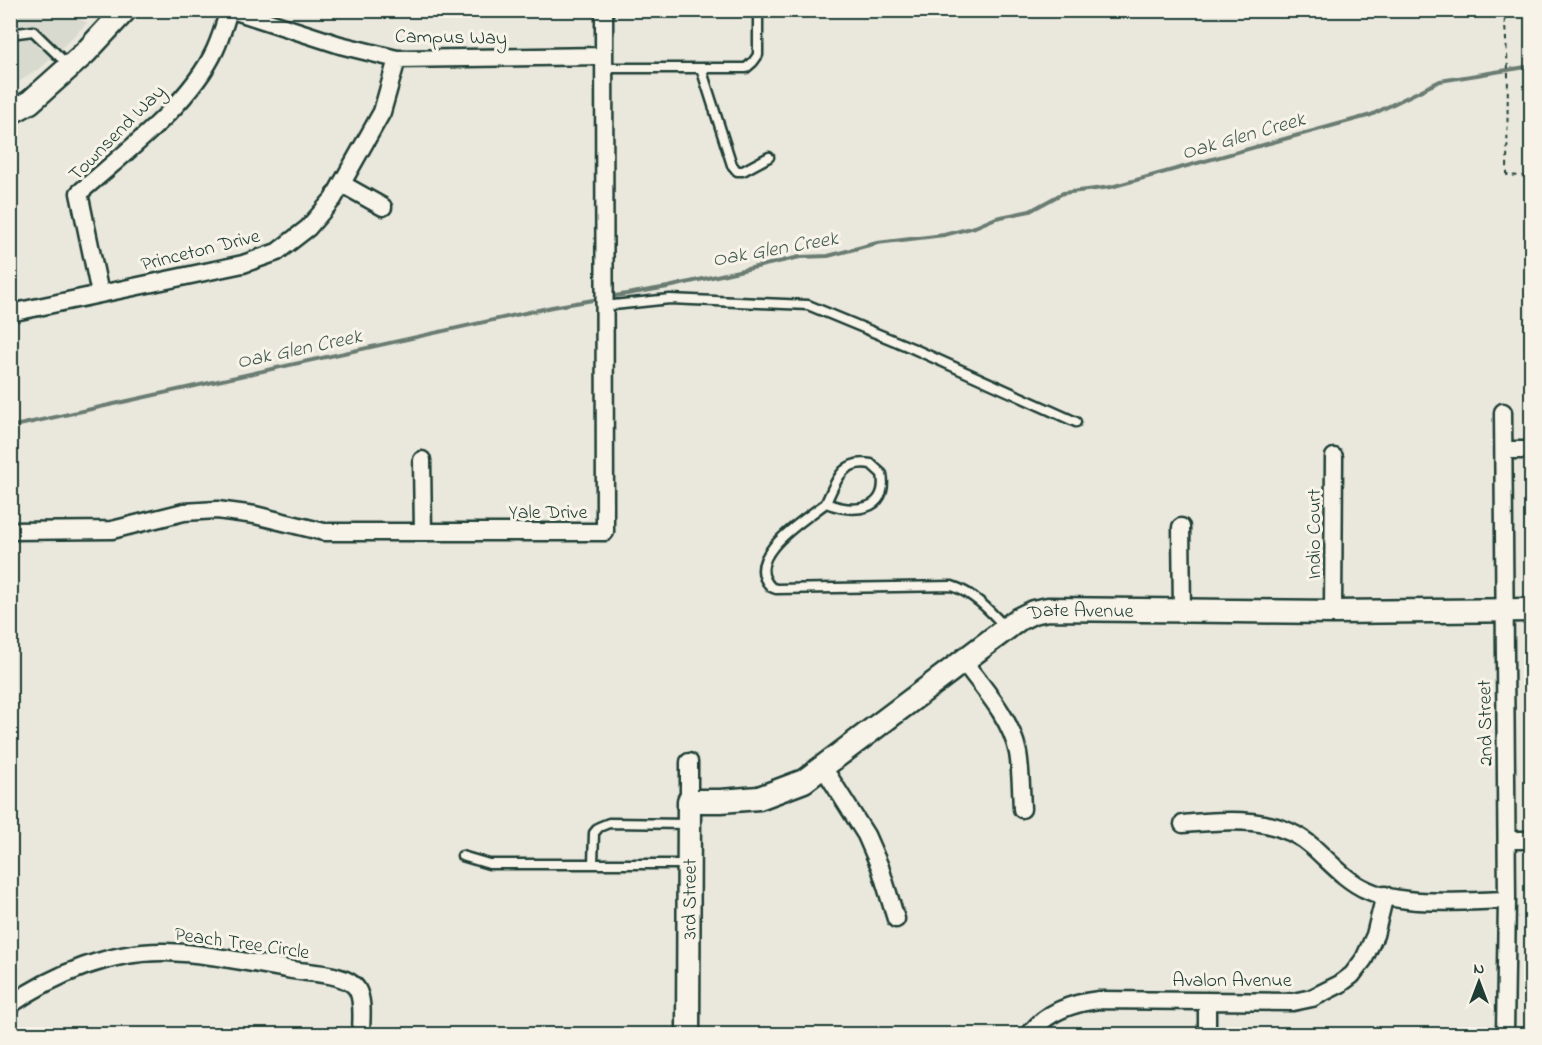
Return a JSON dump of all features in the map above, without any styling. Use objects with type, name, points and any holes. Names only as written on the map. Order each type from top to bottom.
[{"type":"street","points":[[10,113],[30,102],[85,53],[125,10]]},
{"type":"street","name":"Campus Way","points":[[231,10],[340,45],[397,59],[604,62]]},
{"type":"street","name":"Townsend Way","points":[[100,294],[79,194],[169,112],[197,80],[215,50],[231,10]]},
{"type":"street","name":"Yale Drive","points":[[10,531],[112,530],[184,512],[217,510],[255,515],[324,532],[604,532],[604,10]]},
{"type":"street","name":"Princeton Drive","points":[[10,313],[243,264],[277,252],[308,228],[333,199],[382,112],[397,59]]},
{"type":"street","points":[[342,184],[383,207]]},
{"type":"street","name":"2nd Street","points":[[1503,412],[1507,840],[1506,1035]]},
{"type":"street","points":[[1504,450],[1532,450]]},
{"type":"street","name":"Indio Court","points":[[1333,612],[1334,457]]},
{"type":"street","points":[[422,460],[423,532]]},
{"type":"street","points":[[1181,527],[1182,611]]},
{"type":"street","name":"Date Avenue","points":[[689,801],[759,798],[804,781],[1006,628],[1033,612],[1048,609],[1333,612],[1532,610]]},
{"type":"street","points":[[963,661],[999,710],[1009,729],[1017,751],[1022,809]]},
{"type":"street","name":"3rd Street","points":[[688,1035],[689,762]]},
{"type":"street","points":[[823,767],[866,835],[880,867],[896,919]]},
{"type":"street","points":[[1183,825],[1246,821],[1282,829],[1303,838],[1351,880],[1367,890],[1385,895],[1433,901],[1507,900]]},
{"type":"street","points":[[1507,840],[1532,840]]},
{"type":"street","name":"Avalon Avenue","points":[[1030,1035],[1043,1020],[1058,1010],[1085,1002],[1293,1002],[1327,992],[1352,975],[1370,949],[1385,895]]},
{"type":"street","name":"Peach Tree Circle","points":[[10,1005],[77,969],[136,954],[192,954],[338,977],[356,988],[360,999],[361,1035]]},
{"type":"street","points":[[1207,1001],[1207,1035]]},
{"type":"lane","points":[[604,62],[701,68],[746,68],[758,55],[758,10]]},
{"type":"lane","points":[[10,34],[33,32],[69,67]]},
{"type":"lane","points":[[701,68],[732,165],[737,171],[743,171],[769,157]]},
{"type":"lane","points":[[604,306],[670,299],[808,305],[912,348],[1076,422]]},
{"type":"lane","points":[[826,503],[849,509],[870,506],[877,501],[882,492],[882,474],[872,464],[863,463],[842,471],[826,503],[777,542],[770,551],[764,561],[764,569],[766,583],[771,587],[776,589],[952,586],[965,591],[991,612],[1006,628]]},
{"type":"lane","points":[[593,863],[594,833],[598,826],[609,823],[690,824]]},
{"type":"lane","points":[[462,856],[489,864],[689,864]]},
{"type":"path","points":[[1504,10],[1508,70],[1507,176],[1532,177]]},
{"type":"shaded area","points":[[11,11],[68,11],[87,23],[42,67],[11,87]]},
{"type":"waterway","name":"Oak Glen Creek","points":[[609,297],[668,287],[800,257],[828,256],[877,243],[944,235],[975,227],[996,218],[1030,211],[1063,193],[1111,187],[1371,115],[1440,81],[1532,66]]},
{"type":"waterway","name":"Oak Glen Creek","points":[[10,427],[552,307],[599,299]]}]
